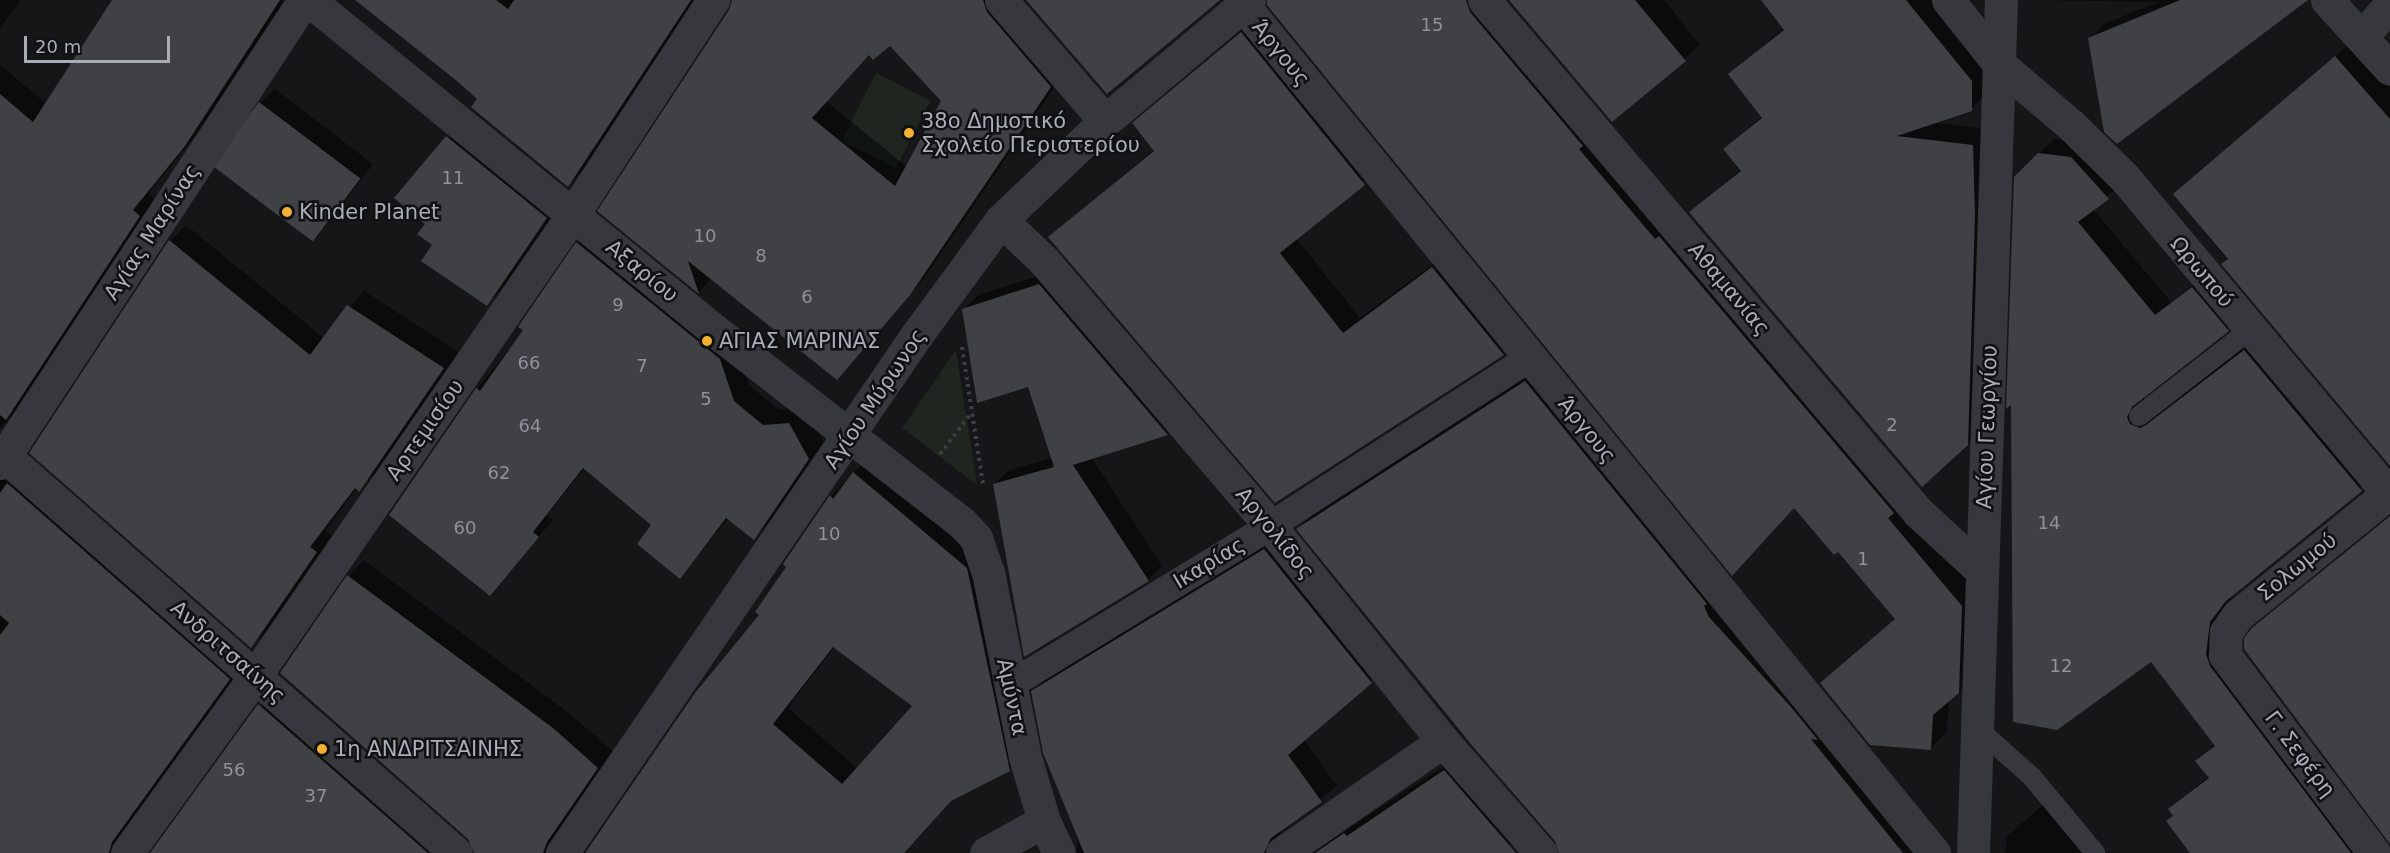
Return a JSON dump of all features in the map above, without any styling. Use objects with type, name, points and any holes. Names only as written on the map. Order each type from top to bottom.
[{"type":"street","name":"Αγίας Μαρίνας","points":[[2,457],[304,0]]},
{"type":"street","name":"Αξαρίου","points":[[309,0],[976,538]]},
{"type":"street","name":"Αρτεμισίου","points":[[127,853],[255,676],[573,214],[713,0]]},
{"type":"street","points":[[1001,0],[1105,121]]},
{"type":"street","name":"Αθαμανίας","points":[[1484,0],[1918,512],[1982,571]]},
{"type":"street","name":"Ωρωπού","points":[[1948,0],[1999,64],[2071,125],[2124,177],[2390,494]]},
{"type":"street","name":"Αγίου Γεωργίου","points":[[1973,853],[2001,0]]},
{"type":"street","points":[[2327,0],[2390,69]]},
{"type":"street","name":"Αγίου Μύρωνος","points":[[562,853],[943,300],[1001,220],[1105,121],[1246,3]]},
{"type":"street","name":"Άργους","points":[[1246,3],[1528,359],[1934,853]]},
{"type":"street","points":[[2361,36],[2390,5]]},
{"type":"street","name":"Αργολίδος","points":[[1001,220],[1044,261],[1270,526],[1443,741],[1541,853]]},
{"type":"street","name":"Ικαρίας","points":[[1010,685],[1270,526],[1528,359]]},
{"type":"street","name":"Ανδριτσαίνης","points":[[2,457],[456,853]]},
{"type":"street","name":"Σολωμού","points":[[2225,655],[2226,632],[2238,615],[2390,494]]},
{"type":"street","name":"Αμύντα","points":[[976,538],[988,572],[1010,685],[1044,820],[1059,853]]},
{"type":"street","name":"Γ. Σεφέρη","points":[[2225,655],[2374,853]]},
{"type":"street","points":[[1282,853],[1443,741]]},
{"type":"street","points":[[986,853],[1044,820]]},
{"type":"lane","points":[[2139,416],[2251,329]]},
{"type":"lane","points":[[1977,728],[2032,777],[2095,853]]},
{"type":"path","points":[[943,300],[961,343],[985,495],[976,538]]},
{"type":"path","points":[[1988,400],[2045,450],[2135,541],[2225,655]]},
{"type":"path","points":[[914,486],[972,412]]},
{"type":"shaded area","points":[[876,73],[930,101],[896,168],[841,141]]},
{"type":"shaded area","points":[[956,350],[977,485],[902,428]]},
{"type":"building","points":[[112,0],[280,0],[185,146],[133,210],[140,216],[6,420],[0,415],[0,94],[33,122]]},
{"type":"building","points":[[355,0],[496,0],[508,9],[514,0],[691,0],[568,187],[471,107],[477,99],[457,81]]},
{"type":"building","points":[[732,0],[983,0],[987,12],[1051,87],[910,295],[837,380],[688,261],[699,294],[597,211],[729,10]],"holes":[[[890,46],[941,101],[895,186],[812,118],[869,55],[873,60]]]},
{"type":"building","points":[[1026,0],[1220,0],[1107,94]]},
{"type":"building","points":[[1267,0],[1466,0],[1470,12],[1583,146],[1579,149],[1655,239],[1659,236],[1894,513],[1888,518],[1962,606],[1959,693],[1933,715],[1931,750],[1870,745],[1820,683],[1895,619],[1838,552],[1834,555],[1794,508],[1732,576],[1267,5]]},
{"type":"building","points":[[1509,0],[1635,0],[1686,61],[1612,122]]},
{"type":"building","points":[[1761,0],[1906,0],[1972,81],[1972,111],[1897,136],[1973,145],[1975,215],[1968,445],[1922,487],[1689,212],[1741,171],[1723,149],[1762,118],[1728,74],[1784,30]]},
{"type":"building","points":[[2180,0],[2308,0],[2117,144],[2104,132],[2088,38]]},
{"type":"building","points":[[1241,32],[1365,185],[1280,253],[1343,333],[1432,267],[1504,355],[1275,503],[1048,237],[1154,151],[1132,123]]},
{"type":"building","points":[[2335,56],[2390,119],[2390,466],[2221,264],[2228,259],[2173,194]]},
{"type":"building","points":[[259,102],[360,178],[313,242],[211,165]]},
{"type":"building","points":[[446,136],[547,218],[487,306],[421,261],[432,245],[417,234],[425,224],[394,198]]},
{"type":"building","points":[[2038,153],[2071,157],[2109,199],[2078,222],[2155,315],[2192,287],[2229,331],[2132,407],[2127,417],[2130,424],[2140,428],[2146,425],[2244,350],[2362,491],[2226,601],[2210,622],[2206,654],[2210,666],[2351,853],[2190,853],[2166,821],[2173,816],[2168,809],[2209,778],[2195,761],[2215,746],[2151,662],[2057,730],[2013,722],[2011,405],[2006,409],[2014,177]]},
{"type":"building","points":[[169,240],[310,355],[347,305],[444,368],[359,492],[355,488],[310,547],[317,552],[251,648],[29,453]]},
{"type":"building","points":[[576,242],[720,359],[734,401],[763,425],[789,423],[809,459],[754,540],[726,518],[680,579],[637,544],[651,525],[583,468],[533,532],[539,537],[490,596],[389,515],[476,388],[480,391],[523,330],[518,327]]},
{"type":"building","points":[[1039,284],[1168,435],[1073,465],[1149,581],[1024,657],[993,484],[1054,467],[1028,387],[977,403],[962,309]]},
{"type":"building","points":[[1525,381],[1707,604],[1704,606],[1709,617],[1818,740],[1811,739],[1903,853],[1559,853],[1555,841],[1475,749],[1296,529]]},
{"type":"building","points":[[853,472],[967,568],[1010,771],[951,801],[904,853],[585,853],[695,693],[759,615],[755,612],[786,567],[783,564],[830,495],[833,499]],"holes":[[[833,647],[912,706],[842,784],[773,724]]]},
{"type":"building","points":[[7,483],[230,679],[112,842],[109,853],[0,853],[0,635],[9,623],[0,615],[0,493]]},
{"type":"building","points":[[2390,516],[2390,844],[2244,649],[2244,638],[2252,628]]},
{"type":"building","points":[[1264,549],[1372,683],[1288,755],[1322,802],[1271,838],[1264,853],[1084,853],[1043,753],[1031,691]]},
{"type":"building","points":[[347,575],[553,728],[598,768],[547,842],[543,853],[474,853],[468,839],[280,673]]},
{"type":"building","points":[[258,704],[428,853],[150,853]]},
{"type":"building","points":[[1444,770],[1516,853],[1315,853],[1344,833],[1347,836]]},
{"type":"place","name":"38ο Δημοτικό Σχολείο Περιστερίου","points":[[909,133]]},
{"type":"place","name":"Kinder Planet","points":[[287,212]]},
{"type":"place","name":"ΑΓΙΑΣ ΜΑΡΙΝΑΣ","points":[[707,341]]},
{"type":"place","name":"1η ΑΝΔΡΙΤΣΑΙΝΗΣ","points":[[322,749]]}]
